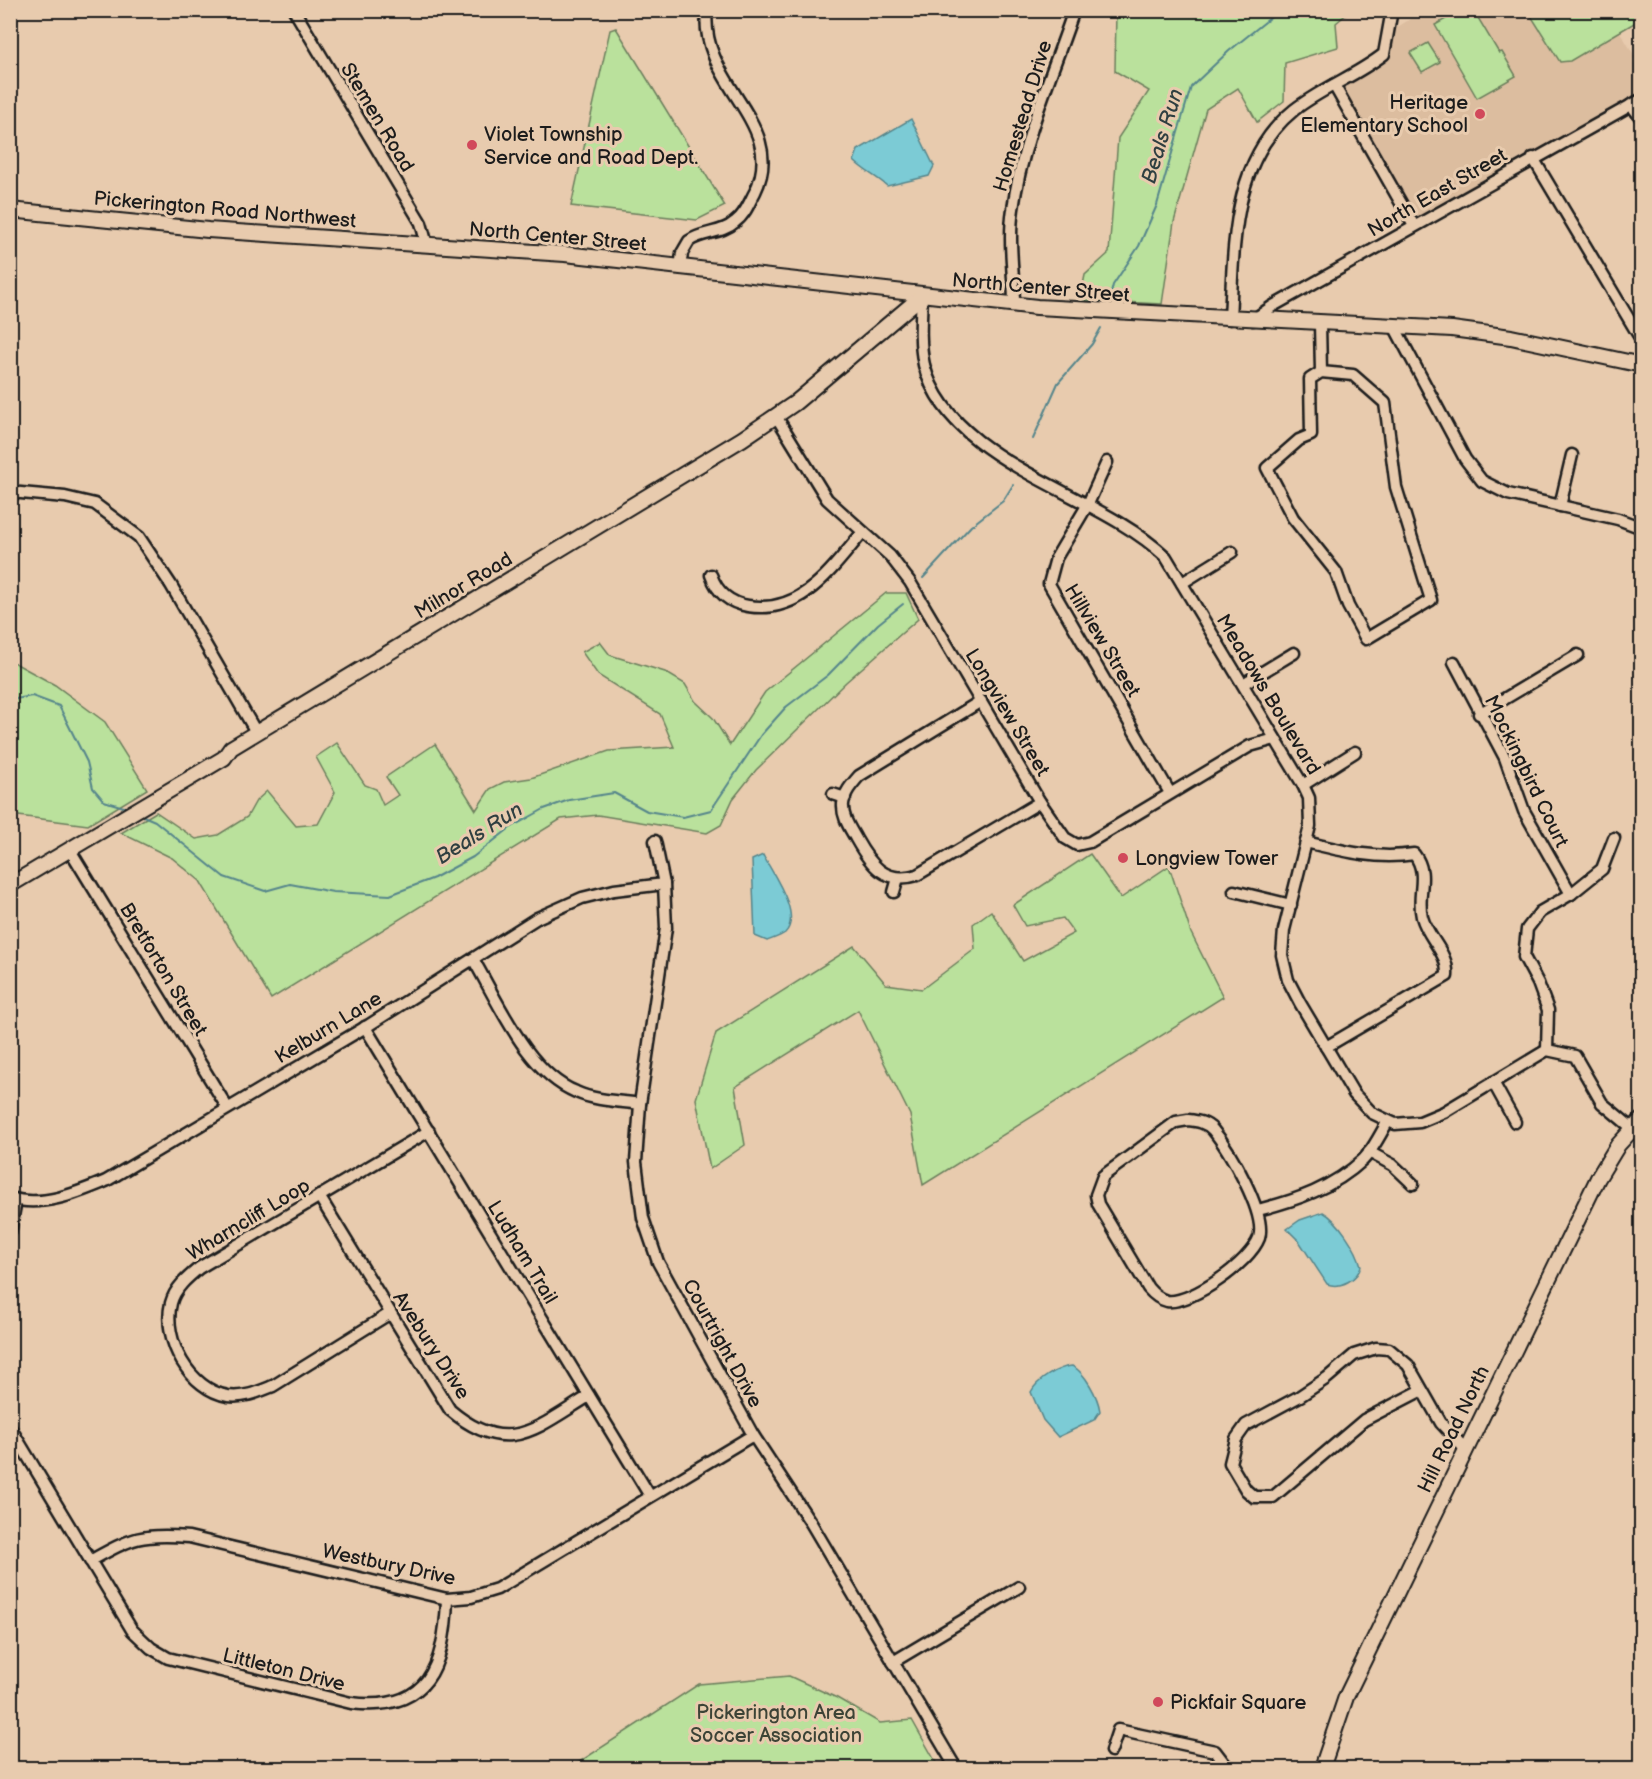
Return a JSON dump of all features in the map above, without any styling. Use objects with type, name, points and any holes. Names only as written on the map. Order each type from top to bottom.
[{"type":"main road","name":"Pickerington Road Northwest","points":[[10,210],[208,230],[431,245]]},
{"type":"main road","name":"North Center Street","points":[[431,245],[565,255],[1014,305],[1486,333],[1641,364]]},
{"type":"main road","name":"Milnor Road","points":[[10,885],[224,758],[231,748],[256,732],[776,417],[922,296]]},
{"type":"main road","name":"Hill Road North","points":[[1322,1768],[1346,1697],[1465,1449],[1599,1178],[1637,1124]]},
{"type":"street","name":"Stemen Road","points":[[294,10],[421,223],[431,245]]},
{"type":"street","points":[[680,268],[682,253],[689,241],[729,227],[738,220],[758,185],[762,170],[762,148],[754,125],[728,88],[714,59],[705,22],[707,10]]},
{"type":"street","name":"Homestead Drive","points":[[1014,305],[1011,241],[1013,207],[1028,146],[1074,10]]},
{"type":"street","points":[[1230,319],[1236,226],[1248,175],[1275,129],[1294,111],[1384,54],[1392,10]]},
{"type":"street","points":[[1334,85],[1414,226]]},
{"type":"street","points":[[1636,102],[1641,120]]},
{"type":"street","name":"North East Street","points":[[1253,320],[1533,158],[1636,102]]},
{"type":"street","points":[[1533,158],[1641,341]]},
{"type":"street","name":"Meadows Boulevard","points":[[922,296],[920,338],[924,364],[932,389],[946,411],[964,430],[985,446],[1146,538],[1166,557],[1303,785],[1309,798],[1310,826],[1291,905],[1282,955],[1288,980],[1354,1094],[1372,1113],[1388,1121]]},
{"type":"street","points":[[1320,323],[1321,372]]},
{"type":"street","points":[[1394,326],[1457,445],[1482,482],[1508,494],[1618,519],[1641,528]]},
{"type":"street","points":[[1321,372],[1353,375],[1385,403],[1396,487],[1431,600],[1366,639],[1348,606],[1336,572],[1293,518],[1267,468],[1299,440],[1311,435],[1310,379],[1321,372]]},
{"type":"street","name":"Longview Street","points":[[776,417],[818,487],[840,512],[900,568],[1040,802],[1065,838],[1077,845],[1090,842],[1250,746],[1275,739]]},
{"type":"street","points":[[1560,506],[1572,455]]},
{"type":"street","name":"Hillview Street","points":[[1107,462],[1088,504],[1056,558],[1049,584],[1170,794]]},
{"type":"street","points":[[10,492],[65,497],[94,504],[140,537],[171,585],[256,732]]},
{"type":"street","points":[[711,575],[715,586],[733,602],[757,607],[783,604],[807,593],[816,585],[863,532]]},
{"type":"street","points":[[1182,583],[1232,552]]},
{"type":"street","points":[[1243,684],[1294,653]]},
{"type":"street","points":[[1479,714],[1578,655]]},
{"type":"street","name":"Mockingbird Court","points":[[1454,662],[1479,714],[1504,758],[1524,811],[1571,894]]},
{"type":"street","points":[[981,701],[859,776],[845,798],[846,822],[869,862],[884,874],[898,878],[917,874],[1040,802]]},
{"type":"street","points":[[1303,785],[1355,752]]},
{"type":"street","points":[[833,794],[845,798]]},
{"type":"street","points":[[1547,1050],[1548,1010],[1538,983],[1524,957],[1527,929],[1540,912],[1571,894],[1602,868],[1614,838]]},
{"type":"street","name":"Courtright Drive","points":[[655,841],[664,884],[666,928],[640,1104],[636,1162],[643,1218],[658,1262],[753,1435],[811,1523],[956,1768]]},
{"type":"street","points":[[1306,842],[1361,855],[1389,858],[1414,854],[1422,864],[1422,916],[1448,963],[1447,976],[1326,1047]]},
{"type":"street","name":"Bretforton Street","points":[[70,850],[227,1107]]},
{"type":"street","points":[[894,892],[898,878]]},
{"type":"street","name":"Kelburn Lane","points":[[13,1199],[42,1201],[76,1194],[106,1181],[365,1027],[537,918],[582,898],[614,890],[664,884]]},
{"type":"street","points":[[1234,891],[1291,905]]},
{"type":"street","points":[[473,959],[526,1050],[556,1082],[594,1098],[640,1104]]},
{"type":"street","name":"Ludham Trail","points":[[365,1027],[650,1496]]},
{"type":"street","points":[[1258,1210],[1313,1194],[1357,1164],[1369,1152],[1388,1121],[1395,1124],[1420,1122],[1547,1050],[1575,1056],[1602,1102],[1637,1124]]},
{"type":"street","points":[[1493,1082],[1515,1122]]},
{"type":"street","points":[[1198,1121],[1213,1130],[1258,1210],[1259,1237],[1241,1263],[1200,1292],[1169,1301],[1159,1299],[1148,1288],[1098,1204],[1096,1195],[1103,1176],[1120,1162],[1176,1122],[1198,1121]]},
{"type":"street","name":"Wharncliff Loop","points":[[389,1314],[273,1386],[252,1395],[229,1396],[211,1391],[192,1376],[177,1352],[170,1330],[171,1303],[182,1282],[199,1268],[429,1131]]},
{"type":"street","points":[[1369,1152],[1393,1165],[1413,1184]]},
{"type":"street","name":"Avebury Drive","points":[[319,1196],[389,1314],[450,1410],[470,1427],[493,1436],[520,1434],[589,1396]]},
{"type":"street","points":[[10,1233],[13,1199]]},
{"type":"street","points":[[1422,1390],[1364,1420],[1274,1497],[1254,1497],[1245,1490],[1230,1463],[1236,1439],[1246,1425],[1300,1396],[1327,1378],[1354,1355],[1376,1348],[1389,1349],[1408,1365],[1422,1390],[1441,1424],[1465,1449]]},
{"type":"street","name":"Littleton Drive","points":[[10,1427],[132,1630],[151,1648],[168,1658],[351,1703],[375,1706],[393,1702],[414,1692],[426,1683],[436,1669],[443,1649],[447,1599]]},
{"type":"street","name":"Westbury Drive","points":[[90,1561],[132,1538],[158,1534],[189,1537],[447,1599],[471,1597],[496,1589],[753,1435]]},
{"type":"street","points":[[893,1662],[1019,1587]]},
{"type":"street","points":[[1111,1751],[1118,1730],[1134,1732],[1215,1751],[1227,1768]]},
{"type":"shaded area","name":"Heritage Elementary School","points":[[1423,11],[1528,11],[1560,62],[1570,61],[1620,32],[1636,58],[1633,60],[1641,74],[1641,94],[1416,220],[1343,94],[1348,84],[1386,61],[1390,54],[1390,35],[1396,28]]},
{"type":"green space","points":[[1116,11],[1350,11],[1336,23],[1338,47],[1285,63],[1284,101],[1257,122],[1238,88],[1206,109],[1174,222],[1162,304],[1080,300],[1085,275],[1109,253],[1118,138],[1149,91],[1115,71]]},
{"type":"green space","points":[[1460,11],[1474,11],[1516,76],[1477,98],[1435,25]]},
{"type":"green space","points":[[1528,11],[1641,11],[1641,19],[1570,61],[1560,62]]},
{"type":"green space","points":[[616,28],[725,206],[697,220],[571,206],[610,30]]},
{"type":"green space","points":[[1428,43],[1440,62],[1422,72],[1410,53]]},
{"type":"green space","points":[[886,593],[906,593],[918,619],[846,682],[756,770],[733,799],[721,825],[707,833],[598,815],[561,819],[271,999],[200,881],[172,858],[121,833],[156,812],[196,839],[218,835],[247,817],[256,801],[267,791],[296,826],[318,824],[335,792],[316,757],[337,743],[365,785],[376,789],[383,805],[398,795],[386,777],[435,744],[476,810],[490,789],[504,782],[531,778],[609,751],[674,747],[660,714],[598,675],[582,652],[600,642],[610,655],[665,672],[685,684],[695,701],[713,718],[730,745],[765,692]]},
{"type":"green space","points":[[11,661],[55,685],[105,722],[147,789],[88,825],[11,815]]},
{"type":"green space","points":[[1090,854],[1121,898],[1169,866],[1191,933],[1223,997],[923,1185],[910,1115],[858,1010],[735,1087],[745,1145],[710,1169],[696,1099],[716,1033],[854,946],[886,984],[922,989],[975,949],[973,924],[991,911],[1023,961],[1074,933],[1063,918],[1025,926],[1013,905]]},
{"type":"green space","name":"Pickerington Area Soccer Association","points":[[789,1676],[837,1698],[880,1723],[912,1720],[939,1768],[570,1768],[699,1684]]},
{"type":"water","points":[[911,119],[934,166],[929,176],[887,186],[854,161],[858,150]]},
{"type":"water","points":[[763,855],[784,894],[790,916],[790,925],[785,933],[767,941],[755,936],[752,860]]},
{"type":"water","points":[[1323,1212],[1335,1221],[1346,1236],[1361,1266],[1353,1279],[1343,1284],[1327,1284],[1299,1241],[1287,1229],[1300,1220]]},
{"type":"water","points":[[1072,1366],[1082,1374],[1090,1386],[1100,1411],[1094,1420],[1058,1437],[1043,1420],[1031,1392],[1049,1375]]},
{"type":"waterway","name":"Beals Run","points":[[1110,298],[1113,285],[1139,246],[1157,205],[1191,87],[1229,51],[1280,10]]},
{"type":"waterway","name":"Beals Run","points":[[1033,439],[1058,383],[1092,344],[1101,328]]},
{"type":"waterway","name":"Beals Run","points":[[923,578],[971,526],[1003,501],[1013,485]]},
{"type":"waterway","name":"Beals Run","points":[[141,815],[155,821],[224,877],[265,891],[290,884],[333,892],[390,895],[434,878],[473,857],[510,828],[544,809],[569,800],[614,793],[647,811],[683,817],[711,810],[761,735],[786,707],[828,675],[878,624],[903,604]]},
{"type":"waterway","name":"Beals Run","points":[[10,700],[32,696],[59,706],[87,762],[93,788],[104,801],[127,808]]},
{"type":"place","name":"Heritage Elementary School","points":[[1480,114]]},
{"type":"place","name":"Violet Township Service and Road Dept.","points":[[472,145]]},
{"type":"place","name":"Longview Tower","points":[[1123,858]]},
{"type":"place","name":"Pickfair Square","points":[[1158,1702]]}]
